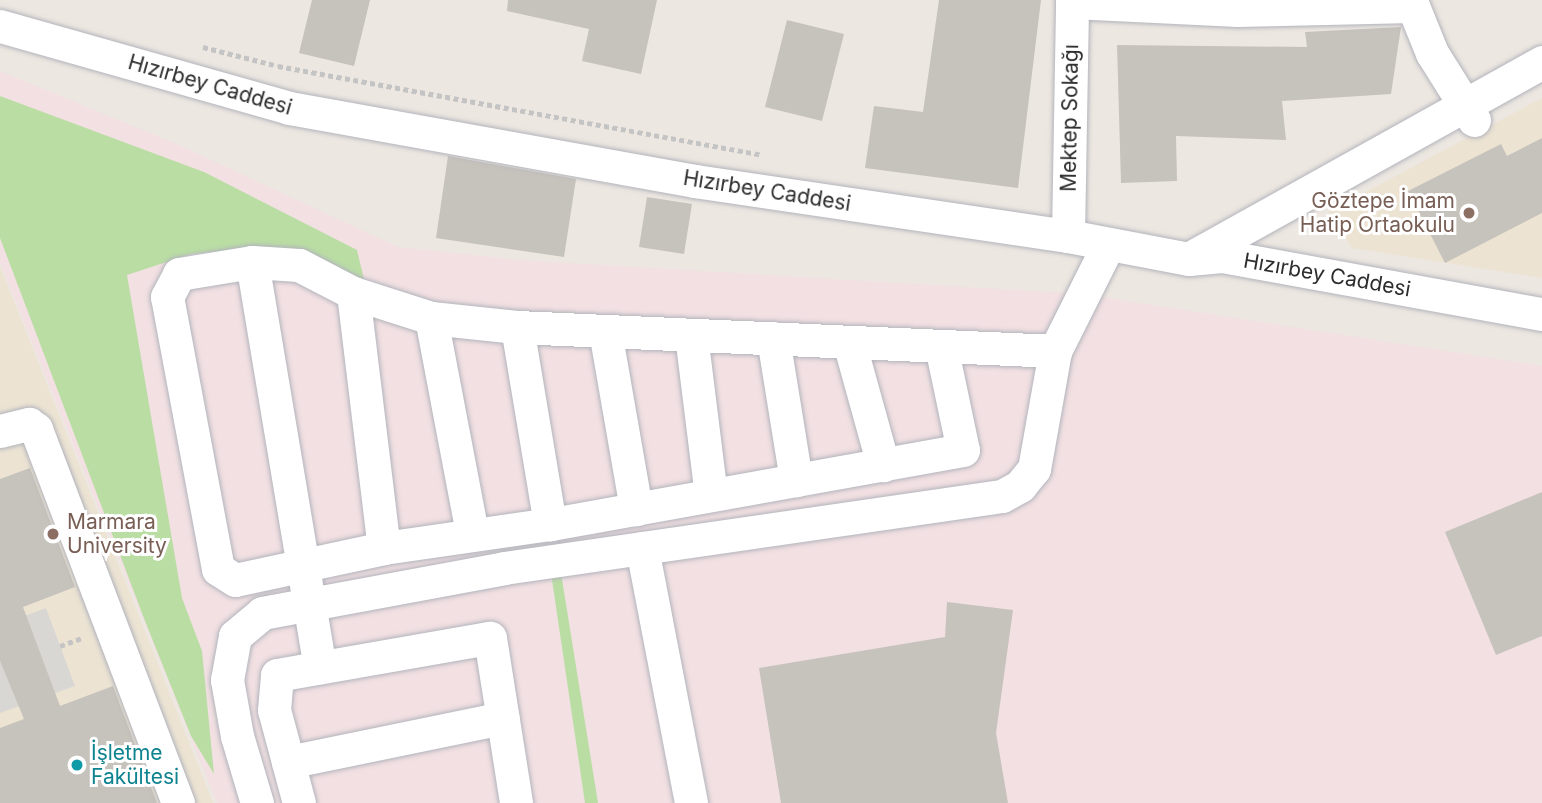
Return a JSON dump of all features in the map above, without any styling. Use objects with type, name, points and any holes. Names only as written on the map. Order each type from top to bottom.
[{"type":"street","points":[[1072,1],[1238,10],[1413,6],[1432,53],[1469,113]]},
{"type":"street","name":"Mektep Sokağı","points":[[1068,236],[1072,1]]},
{"type":"street","name":"Hızırbey Caddesi","points":[[0,26],[289,108],[695,181],[1068,236],[1189,259],[1222,256],[1542,314]]},
{"type":"street","points":[[1222,256],[1469,113],[1542,62]]},
{"type":"street","points":[[1189,259],[1469,113],[1542,84]]},
{"type":"street","points":[[257,803],[237,736],[227,680],[235,636],[262,613],[642,548],[1002,496],[1020,486],[1034,470],[1055,351],[1108,245]]},
{"type":"street","points":[[941,346],[964,450],[550,524],[472,533],[384,548],[235,580],[218,569],[167,297],[179,274],[252,262],[299,265],[353,293],[431,318],[517,327],[1055,351]]},
{"type":"street","points":[[252,262],[320,667]]},
{"type":"street","points":[[353,293],[384,548]]},
{"type":"street","points":[[431,318],[472,533]]},
{"type":"street","points":[[517,327],[550,524]]},
{"type":"street","points":[[605,331],[636,509]]},
{"type":"street","points":[[691,335],[711,495]]},
{"type":"street","points":[[773,338],[796,480]]},
{"type":"street","points":[[849,342],[883,465]]},
{"type":"street","points":[[0,431],[29,424],[36,429],[178,803]]},
{"type":"street","points":[[642,548],[691,803]]},
{"type":"street","points":[[299,803],[274,710],[277,675],[490,638],[513,802]]},
{"type":"street","points":[[288,761],[503,718]]},
{"type":"path","points":[[200,46],[278,66],[765,156]]},
{"type":"path","points":[[60,646],[85,636]]},
{"type":"shaded area","points":[[0,71],[179,145],[398,247],[520,260],[1082,294],[1542,366],[1542,803],[217,803],[0,262]]},
{"type":"shaded area","points":[[1542,98],[1542,278],[1352,248],[1328,212]]},
{"type":"shaded area","name":"Marmara University","points":[[0,266],[213,803],[0,803]]},
{"type":"shaded area","points":[[46,608],[75,686],[0,713],[0,625]]},
{"type":"green space","points":[[0,96],[204,172],[357,250],[366,288],[240,249],[191,254],[127,275],[182,598],[202,651],[214,774],[191,736],[145,621],[0,238]]},
{"type":"green space","points":[[551,573],[561,573],[598,803],[585,803]]},
{"type":"building","points":[[312,0],[370,0],[354,66],[299,53]]},
{"type":"building","points":[[508,0],[657,0],[641,74],[582,61],[589,29],[507,11]]},
{"type":"building","points":[[939,0],[1041,0],[1018,188],[865,168],[874,106],[923,112]]},
{"type":"building","points":[[787,20],[844,34],[822,121],[765,107]]},
{"type":"building","points":[[1401,27],[1391,94],[1282,101],[1286,140],[1176,136],[1177,181],[1121,183],[1117,45],[1307,47],[1305,32]]},
{"type":"building","points":[[1542,138],[1542,213],[1445,263],[1408,191],[1501,144],[1507,156]]},
{"type":"building","points":[[448,156],[576,179],[564,257],[436,238]]},
{"type":"building","points":[[647,197],[692,204],[684,254],[639,247]]},
{"type":"building","points":[[30,468],[75,587],[23,607],[60,706],[113,686],[157,803],[0,803],[0,728],[24,719],[0,661],[0,479]]},
{"type":"building","points":[[1542,492],[1542,636],[1496,655],[1445,532]]},
{"type":"building","points":[[947,602],[1013,610],[996,733],[1008,803],[781,803],[759,668],[945,637]]},
{"type":"place","name":"Göztepe İmam Hatip Ortaokulu","points":[[1469,213]]},
{"type":"place","name":"Marmara University","points":[[53,534]]},
{"type":"place","name":"İşletme Fakültesi","points":[[77,765]]}]
